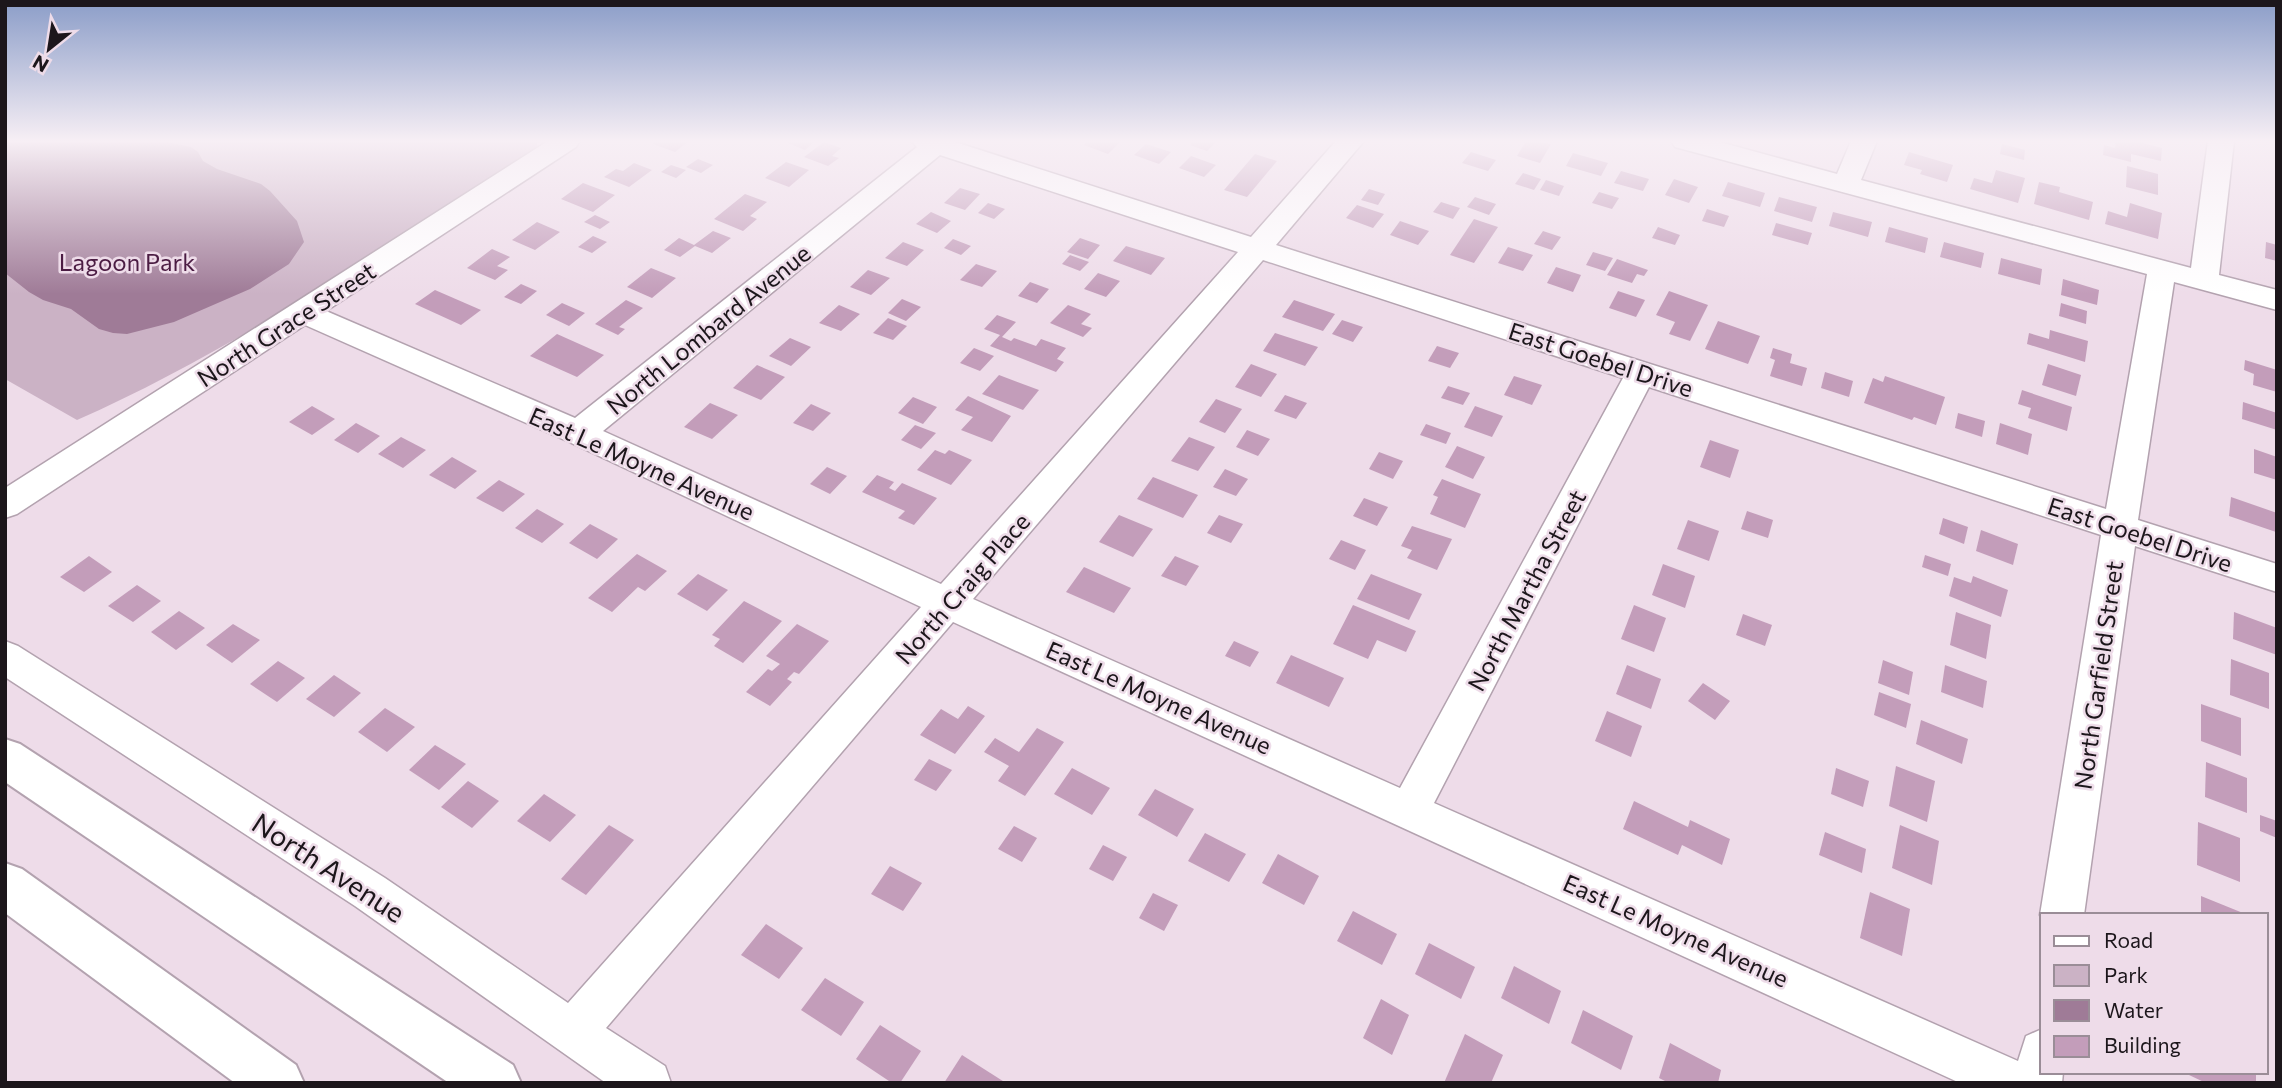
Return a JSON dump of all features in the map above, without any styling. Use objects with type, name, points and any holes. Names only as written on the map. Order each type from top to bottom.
[{"type":"main road","points":[[5,758],[495,1083]]},
{"type":"main road","points":[[5,885],[278,1083]]},
{"type":"street","name":"North Grace Street","points":[[5,505],[489,192]]},
{"type":"street","name":"North Lombard Avenue","points":[[578,433],[871,192]]},
{"type":"street","name":"East Goebel Drive","points":[[1082,192],[2277,578]]},
{"type":"street","name":"North Craig Place","points":[[572,1033],[1307,192]]},
{"type":"street","points":[[1871,192],[2277,300]]},
{"type":"street","points":[[2204,281],[2215,192]]},
{"type":"street","name":"North Garfield Street","points":[[2063,913],[2120,527],[2162,269]]},
{"type":"street","name":"East Le Moyne Avenue","points":[[304,313],[578,433],[949,604],[1410,809],[2013,1083]]},
{"type":"street","name":"North Martha Street","points":[[1410,809],[1642,371]]},
{"type":"street","name":"North Avenue","points":[[5,657],[369,892],[648,1083]]},
{"type":"green space","name":"Lagoon Park","points":[[5,192],[472,192],[252,329],[194,362],[77,420],[5,379]]},
{"type":"water","points":[[5,192],[271,192],[297,221],[304,242],[289,264],[250,289],[174,322],[127,334],[99,329],[71,309],[43,300],[29,292],[5,273]]},
{"type":"building","points":[[571,192],[606,192],[615,195],[593,212],[561,199]]},
{"type":"building","points":[[956,192],[980,194],[965,210],[944,203]]},
{"type":"building","points":[[1230,192],[1251,192],[1247,197]]},
{"type":"building","points":[[1367,192],[1385,194],[1378,205],[1361,200]]},
{"type":"building","points":[[1546,192],[1561,192],[1559,196]]},
{"type":"building","points":[[1599,192],[1619,198],[1612,209],[1592,203]]},
{"type":"building","points":[[1667,192],[1695,192],[1689,203],[1665,195]]},
{"type":"building","points":[[1724,192],[1765,193],[1760,207],[1722,196]]},
{"type":"building","points":[[1980,192],[2021,192],[2018,203]]},
{"type":"building","points":[[2037,192],[2059,192],[2093,202],[2089,220],[2034,204]]},
{"type":"building","points":[[745,194],[767,202],[750,216],[757,219],[743,231],[714,219]]},
{"type":"building","points":[[1475,197],[1496,204],[1489,215],[1467,207]]},
{"type":"building","points":[[1779,197],[1817,207],[1812,222],[1774,211]]},
{"type":"building","points":[[1441,202],[1460,208],[1453,219],[1433,212]]},
{"type":"building","points":[[988,203],[1005,209],[994,219],[978,213]]},
{"type":"building","points":[[2130,203],[2162,213],[2158,239],[2105,224],[2108,211],[2127,217]]},
{"type":"building","points":[[1357,205],[1384,214],[1373,228],[1346,218]]},
{"type":"building","points":[[1707,209],[1729,216],[1724,227],[1702,221]]},
{"type":"building","points":[[931,212],[951,221],[937,233],[916,224]]},
{"type":"building","points":[[1833,212],[1872,222],[1868,237],[1829,226]]},
{"type":"building","points":[[595,215],[610,222],[600,229],[584,222]]},
{"type":"building","points":[[1474,219],[1498,227],[1474,263],[1450,255]]},
{"type":"building","points":[[1400,221],[1429,231],[1418,245],[1390,235]]},
{"type":"building","points":[[537,222],[560,232],[535,250],[512,240]]},
{"type":"building","points":[[1776,223],[1812,233],[1808,245],[1772,235]]},
{"type":"building","points":[[1658,227],[1680,235],[1675,245],[1652,238]]},
{"type":"building","points":[[1889,227],[1928,238],[1925,253],[1885,242]]},
{"type":"building","points":[[713,231],[731,238],[712,253],[695,246],[680,257],[664,250],[679,238],[694,245]]},
{"type":"building","points":[[1543,231],[1561,237],[1552,250],[1534,244]]},
{"type":"building","points":[[593,236],[607,242],[592,253],[578,247]]},
{"type":"building","points":[[1080,238],[1100,245],[1088,259],[1067,252]]},
{"type":"building","points":[[953,239],[971,246],[961,255],[944,248]]},
{"type":"building","points":[[903,242],[924,250],[907,266],[885,258]]},
{"type":"building","points":[[1944,242],[1984,253],[1981,268],[1940,257]]},
{"type":"building","points":[[2266,242],[2277,245],[2277,261],[2265,258]]},
{"type":"building","points":[[1126,246],[1165,258],[1151,275],[1113,261]]},
{"type":"building","points":[[1508,247],[1533,255],[1523,271],[1498,263]]},
{"type":"building","points":[[492,249],[510,257],[497,266],[508,270],[495,280],[467,268]]},
{"type":"building","points":[[1593,252],[1613,258],[1605,271],[1586,265]]},
{"type":"building","points":[[1070,255],[1089,262],[1080,271],[1062,264]]},
{"type":"building","points":[[2001,258],[2042,269],[2040,285],[1998,274]]},
{"type":"building","points":[[1617,259],[1648,270],[1644,276],[1637,274],[1632,283],[1607,275]]},
{"type":"building","points":[[976,264],[997,271],[982,287],[960,280]]},
{"type":"building","points":[[1556,267],[1581,275],[1573,292],[1547,283]]},
{"type":"building","points":[[651,268],[676,278],[652,298],[627,287]]},
{"type":"building","points":[[868,270],[890,278],[871,295],[850,287]]},
{"type":"building","points":[[1098,273],[1120,281],[1106,297],[1084,289]]},
{"type":"building","points":[[2063,279],[2099,290],[2097,305],[2061,295]]},
{"type":"building","points":[[1030,282],[1049,289],[1037,303],[1018,296]]},
{"type":"building","points":[[521,284],[537,291],[521,304],[504,297]]},
{"type":"building","points":[[435,290],[481,310],[461,325],[415,304]]},
{"type":"building","points":[[1618,291],[1645,300],[1636,317],[1609,308]]},
{"type":"building","points":[[1669,291],[1708,305],[1690,341],[1669,334],[1675,322],[1656,315]]},
{"type":"building","points":[[902,299],[921,307],[906,321],[888,313]]},
{"type":"building","points":[[626,300],[643,308],[619,327],[625,329],[618,335],[595,324]]},
{"type":"building","points":[[1294,300],[1335,314],[1323,331],[1282,317]]},
{"type":"building","points":[[562,303],[585,313],[569,326],[546,315]]},
{"type":"building","points":[[2061,303],[2087,311],[2086,324],[2059,316]]},
{"type":"building","points":[[839,305],[860,314],[841,331],[819,323]]},
{"type":"building","points":[[1068,305],[1091,314],[1081,324],[1092,328],[1083,337],[1050,323]]},
{"type":"building","points":[[997,315],[1016,322],[1002,337],[1011,341],[1014,338],[1036,346],[1041,339],[1066,348],[1057,359],[1064,362],[1056,372],[990,346],[1000,335],[984,329]]},
{"type":"building","points":[[888,318],[907,326],[893,340],[873,333]]},
{"type":"building","points":[[1342,320],[1363,327],[1353,342],[1332,334]]},
{"type":"building","points":[[1718,321],[1760,336],[1748,364],[1705,349]]},
{"type":"building","points":[[2050,330],[2088,341],[2085,362],[2027,344],[2029,333],[2049,339]]},
{"type":"building","points":[[1275,333],[1318,347],[1305,366],[1263,351]]},
{"type":"building","points":[[557,334],[604,355],[577,377],[530,356]]},
{"type":"building","points":[[790,338],[811,347],[791,366],[769,356]]},
{"type":"building","points":[[1437,346],[1459,353],[1450,368],[1428,361]]},
{"type":"building","points":[[974,348],[994,356],[980,371],[960,363]]},
{"type":"building","points":[[1773,348],[1792,354],[1790,363],[1807,368],[1802,386],[1770,376],[1775,360],[1770,358]]},
{"type":"building","points":[[2245,360],[2277,370],[2277,392],[2253,385],[2254,374],[2244,370]]},
{"type":"building","points":[[1251,364],[1277,374],[1261,397],[1235,387]]},
{"type":"building","points":[[2048,364],[2081,375],[2076,396],[2042,385]]},
{"type":"building","points":[[757,365],[785,377],[761,400],[733,388]]},
{"type":"building","points":[[1825,372],[1853,381],[1849,397],[1821,388]]},
{"type":"building","points":[[999,375],[1039,390],[1023,410],[982,394]]},
{"type":"building","points":[[1514,376],[1542,385],[1532,405],[1504,395]]},
{"type":"building","points":[[1885,376],[1945,397],[1936,425],[1914,417],[1912,420],[1864,403],[1873,378],[1883,382]]},
{"type":"building","points":[[1448,386],[1470,393],[1463,405],[1441,398]]},
{"type":"building","points":[[2022,390],[2072,407],[2067,431],[2028,418],[2031,408],[2018,404]]},
{"type":"building","points":[[1285,395],[1307,403],[1296,419],[1274,411]]},
{"type":"building","points":[[968,396],[1011,416],[992,442],[961,430],[973,417],[955,410]]},
{"type":"building","points":[[913,397],[937,407],[923,424],[898,413]]},
{"type":"building","points":[[1216,399],[1242,409],[1225,433],[1199,422]]},
{"type":"building","points":[[2243,402],[2277,413],[2277,430],[2242,419]]},
{"type":"building","points":[[710,403],[738,415],[712,439],[684,427]]},
{"type":"building","points":[[811,404],[831,413],[813,431],[793,423]]},
{"type":"building","points":[[312,406],[335,419],[312,435],[289,422]]},
{"type":"building","points":[[1475,406],[1503,416],[1492,437],[1464,427]]},
{"type":"building","points":[[1958,413],[1985,421],[1982,437],[1955,428]]},
{"type":"building","points":[[356,423],[380,436],[358,453],[334,440]]},
{"type":"building","points":[[2000,423],[2032,434],[2028,455],[1996,444]]},
{"type":"building","points":[[1426,424],[1451,433],[1446,444],[1420,435]]},
{"type":"building","points":[[915,425],[936,433],[921,449],[901,440]]},
{"type":"building","points":[[1247,430],[1270,439],[1258,456],[1236,447]]},
{"type":"building","points":[[401,437],[426,450],[403,468],[378,454]]},
{"type":"building","points":[[1189,437],[1215,447],[1198,471],[1171,461]]},
{"type":"building","points":[[1710,440],[1739,450],[1730,478],[1700,467]]},
{"type":"building","points":[[1457,446],[1485,457],[1473,479],[1445,467]]},
{"type":"building","points":[[2254,449],[2277,457],[2277,480],[2254,473]]},
{"type":"building","points":[[935,450],[945,454],[949,450],[972,460],[951,485],[917,470]]},
{"type":"building","points":[[1379,452],[1403,461],[1393,479],[1369,469]]},
{"type":"building","points":[[452,457],[477,471],[455,489],[429,475]]},
{"type":"building","points":[[827,467],[847,476],[830,494],[810,484]]},
{"type":"building","points":[[1225,469],[1248,479],[1236,496],[1213,487]]},
{"type":"building","points":[[877,475],[894,482],[889,488],[895,491],[902,483],[937,498],[914,525],[898,518],[905,511],[862,492]]},
{"type":"building","points":[[1153,477],[1198,495],[1183,518],[1137,499]]},
{"type":"building","points":[[1442,479],[1481,494],[1465,528],[1430,514],[1438,497],[1433,495]]},
{"type":"building","points":[[499,480],[525,494],[503,512],[476,498]]},
{"type":"building","points":[[2231,497],[2277,513],[2276,532],[2229,516]]},
{"type":"building","points":[[1364,498],[1388,507],[1377,526],[1353,516]]},
{"type":"building","points":[[537,509],[564,524],[542,543],[515,528]]},
{"type":"building","points":[[1747,511],[1773,520],[1768,538],[1741,529]]},
{"type":"building","points":[[1119,515],[1153,529],[1133,557],[1099,542]]},
{"type":"building","points":[[1219,515],[1243,524],[1231,543],[1207,533]]},
{"type":"building","points":[[1943,518],[1968,527],[1964,544],[1939,534]]},
{"type":"building","points":[[1688,520],[1719,531],[1709,561],[1677,549]]},
{"type":"building","points":[[590,524],[618,539],[597,559],[569,543]]},
{"type":"building","points":[[1412,526],[1452,539],[1437,570],[1407,558],[1412,550],[1401,546]]},
{"type":"building","points":[[1981,530],[2018,544],[2013,565],[1976,551]]},
{"type":"building","points":[[1341,540],[1366,550],[1355,570],[1329,559]]},
{"type":"building","points":[[637,554],[667,571],[645,591],[638,587],[612,612],[588,598]]},
{"type":"building","points":[[1925,555],[1951,564],[1948,576],[1922,567]]},
{"type":"building","points":[[89,556],[112,572],[84,592],[60,577]]},
{"type":"building","points":[[1175,556],[1199,566],[1186,586],[1161,576]]},
{"type":"building","points":[[1663,564],[1695,576],[1685,608],[1652,595]]},
{"type":"building","points":[[1084,567],[1131,588],[1114,613],[1066,592]]},
{"type":"building","points":[[698,574],[728,590],[707,611],[677,594]]},
{"type":"building","points":[[1371,574],[1422,594],[1409,620],[1357,599]]},
{"type":"building","points":[[1973,576],[2008,590],[2001,617],[1949,596],[1954,577],[1971,583]]},
{"type":"building","points":[[137,585],[161,601],[133,622],[108,606]]},
{"type":"building","points":[[744,601],[782,621],[743,663],[714,646],[720,639],[712,635]]},
{"type":"building","points":[[1353,605],[1416,631],[1406,652],[1377,640],[1368,659],[1333,644]]},
{"type":"building","points":[[1634,605],[1666,618],[1654,652],[1621,639]]},
{"type":"building","points":[[179,611],[205,628],[176,650],[151,632]]},
{"type":"building","points":[[1956,612],[1991,625],[1986,659],[1950,645]]},
{"type":"building","points":[[2234,612],[2277,628],[2277,655],[2233,639]]},
{"type":"building","points":[[1743,614],[1772,625],[1765,646],[1736,635]]},
{"type":"building","points":[[233,624],[260,640],[232,663],[206,645]]},
{"type":"building","points":[[797,624],[829,641],[799,674],[794,672],[787,679],[792,682],[770,706],[746,692],[768,669],[772,671],[780,664],[766,656]]},
{"type":"building","points":[[1234,641],[1259,652],[1250,667],[1225,656]]},
{"type":"building","points":[[1291,655],[1344,678],[1329,707],[1276,683]]},
{"type":"building","points":[[2231,659],[2269,673],[2269,709],[2230,695]]},
{"type":"building","points":[[1883,660],[1913,672],[1909,695],[1878,683]]},
{"type":"building","points":[[278,661],[305,678],[277,702],[250,684]]},
{"type":"building","points":[[1627,665],[1661,679],[1651,709],[1616,694]]},
{"type":"building","points":[[1945,665],[1987,681],[1983,708],[1941,692]]},
{"type":"building","points":[[334,675],[361,693],[334,717],[306,699]]},
{"type":"building","points":[[1703,683],[1730,701],[1715,720],[1688,701]]},
{"type":"building","points":[[1879,692],[1911,704],[1906,728],[1874,715]]},
{"type":"building","points":[[2201,704],[2241,718],[2241,756],[2201,741]]},
{"type":"building","points":[[968,706],[985,716],[955,754],[920,735],[941,709],[958,719]]},
{"type":"building","points":[[385,708],[415,727],[387,752],[358,732]]},
{"type":"building","points":[[1607,711],[1642,726],[1631,757],[1595,741]]},
{"type":"building","points":[[1921,720],[1968,739],[1962,764],[1916,744]]},
{"type":"building","points":[[1037,728],[1064,742],[1025,796],[998,781],[1009,766],[984,752],[995,738],[1019,752]]},
{"type":"building","points":[[435,745],[466,764],[439,790],[409,770]]},
{"type":"building","points":[[929,759],[952,770],[936,791],[914,780]]},
{"type":"building","points":[[2206,762],[2247,778],[2247,813],[2205,797]]},
{"type":"building","points":[[1896,766],[1935,781],[1927,822],[1889,806]]},
{"type":"building","points":[[1072,768],[1110,788],[1092,815],[1054,794]]},
{"type":"building","points":[[1836,768],[1869,781],[1863,807],[1831,794]]},
{"type":"building","points":[[468,781],[499,801],[472,828],[441,807]]},
{"type":"building","points":[[1155,789],[1194,809],[1177,837],[1138,815]]},
{"type":"building","points":[[544,794],[576,815],[550,842],[517,821]]},
{"type":"building","points":[[1634,801],[1688,827],[1690,820],[1730,839],[1722,865],[1682,845],[1678,855],[1623,829]]},
{"type":"building","points":[[2260,815],[2277,821],[2277,838],[2260,831]]},
{"type":"building","points":[[2198,822],[2240,838],[2240,882],[2197,865]]},
{"type":"building","points":[[609,825],[634,840],[586,895],[561,879]]},
{"type":"building","points":[[1900,825],[1939,841],[1932,885],[1892,868]]},
{"type":"building","points":[[1014,826],[1037,838],[1022,862],[998,849]]},
{"type":"building","points":[[1825,832],[1866,849],[1862,873],[1819,855]]},
{"type":"building","points":[[1205,833],[1246,854],[1229,882],[1188,861]]},
{"type":"building","points":[[1103,845],[1127,857],[1113,881],[1089,869]]},
{"type":"building","points":[[1278,854],[1319,876],[1304,905],[1262,883]]},
{"type":"building","points":[[890,866],[922,883],[903,911],[871,894]]},
{"type":"building","points":[[1870,892],[1910,909],[1902,956],[1860,938]]},
{"type":"building","points":[[1153,893],[1178,905],[1164,931],[1139,918]]},
{"type":"building","points":[[2201,896],[2243,913],[2201,913]]},
{"type":"building","points":[[1353,911],[1397,934],[1382,965],[1337,941]]},
{"type":"building","points":[[766,924],[803,948],[779,979],[741,955]]},
{"type":"building","points":[[1429,943],[1475,967],[1461,999],[1415,974]]},
{"type":"building","points":[[1514,966],[1561,991],[1549,1024],[1501,998]]},
{"type":"building","points":[[825,978],[864,1002],[841,1036],[801,1010]]},
{"type":"building","points":[[1381,999],[1409,1015],[1392,1055],[1363,1038]]},
{"type":"building","points":[[1583,1010],[1633,1036],[1621,1070],[1571,1043]]},
{"type":"building","points":[[880,1025],[921,1051],[900,1083],[892,1083],[856,1059]]},
{"type":"building","points":[[1465,1034],[1503,1055],[1491,1083],[1444,1083]]},
{"type":"building","points":[[1670,1043],[1721,1070],[1718,1083],[1669,1083],[1659,1078]]},
{"type":"building","points":[[962,1055],[1006,1083],[944,1083]]},
{"type":"building","points":[[2256,1074],[2256,1083],[2206,1083],[2189,1075]]}]
